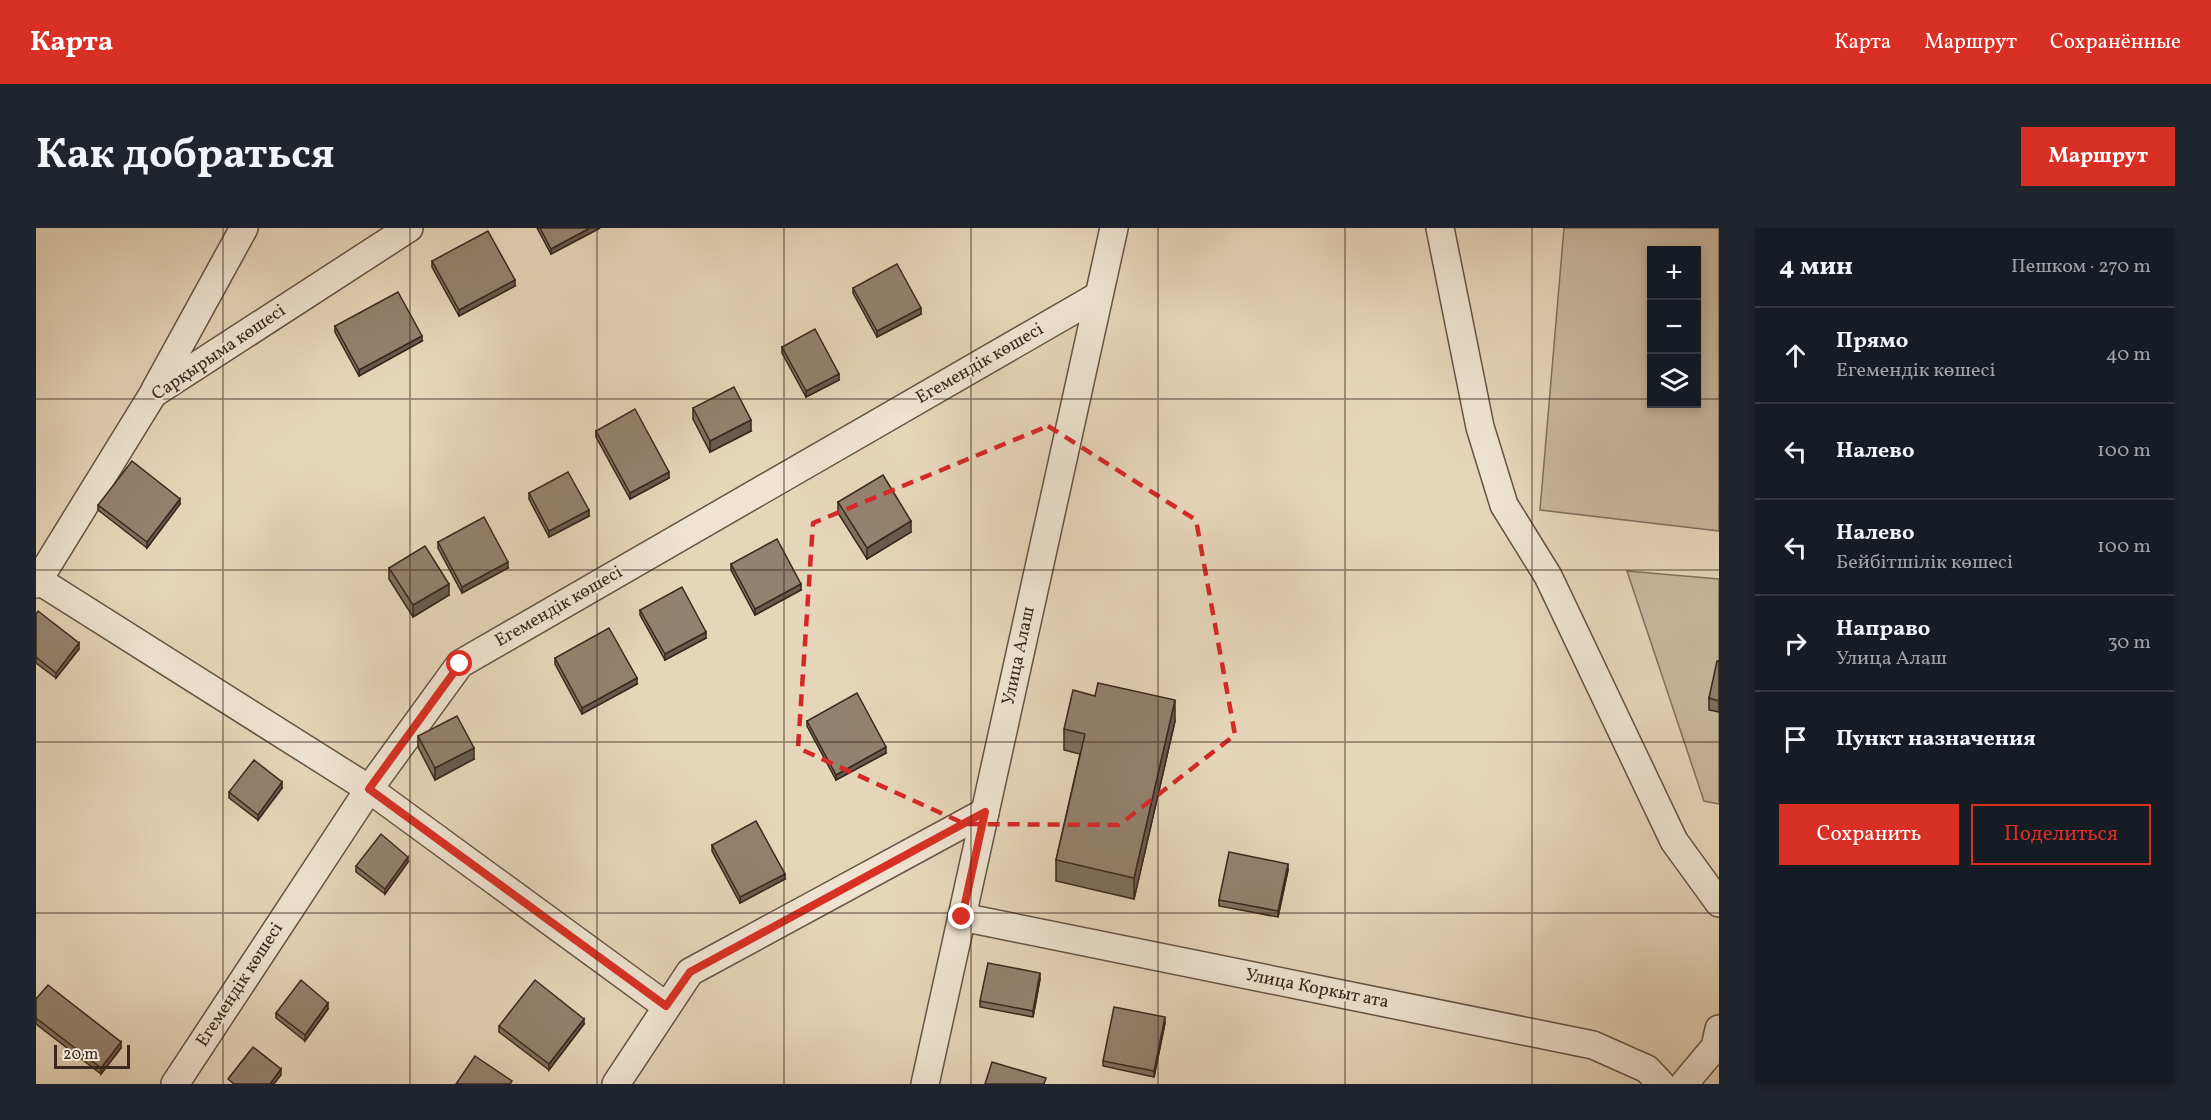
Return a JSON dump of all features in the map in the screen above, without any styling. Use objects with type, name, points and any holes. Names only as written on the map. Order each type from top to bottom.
[{"type":"street","points":[[153,394],[244,228]]},
{"type":"street","name":"Сарқырыма көшесі","points":[[37,582],[153,394],[409,228]]},
{"type":"street","name":"Улица Алаш","points":[[925,1084],[1114,228]]},
{"type":"street","points":[[1440,228],[1480,427],[1504,505],[1548,576],[1674,841],[1719,903]]},
{"type":"street","name":"Егемендік көшесі","points":[[176,1084],[369,789],[460,664],[1098,296]]},
{"type":"street","points":[[37,582],[369,789],[666,1006]]},
{"type":"street","points":[[616,1084],[690,972],[985,812]]},
{"type":"street","name":"Улица Коркыт ата","points":[[962,917],[1593,1044],[1647,1068],[1661,1084]]},
{"type":"street","points":[[1684,1084],[1715,1047],[1719,1029]]},
{"type":"highlighted area","points":[[1048,426],[1196,520],[1235,735],[1119,825],[965,824],[798,748],[813,523]]},
{"type":"shaded area","points":[[1564,228],[1719,228],[1719,531],[1540,510]]},
{"type":"shaded area","points":[[1627,571],[1719,579],[1719,804],[1704,801]]},
{"type":"building","points":[[540,228],[590,228],[551,249]]},
{"type":"building","points":[[488,231],[515,280],[459,310],[432,261]]},
{"type":"building","points":[[897,264],[921,308],[877,331],[853,288]]},
{"type":"building","points":[[398,292],[422,336],[359,370],[335,326]]},
{"type":"building","points":[[815,329],[839,374],[806,391],[782,347]]},
{"type":"building","points":[[734,387],[751,420],[710,441],[693,408]]},
{"type":"building","points":[[635,409],[669,472],[630,493],[596,431]]},
{"type":"building","points":[[132,461],[180,499],[147,542],[98,505]]},
{"type":"building","points":[[568,472],[589,510],[549,531],[529,493]]},
{"type":"building","points":[[883,475],[911,521],[867,548],[838,502]]},
{"type":"building","points":[[484,517],[508,562],[462,587],[438,542]]},
{"type":"building","points":[[777,539],[801,584],[755,609],[731,564]]},
{"type":"building","points":[[425,546],[449,584],[413,605],[389,568]]},
{"type":"building","points":[[682,587],[706,632],[665,654],[640,610]]},
{"type":"building","points":[[38,611],[79,643],[56,673],[36,657],[36,614]]},
{"type":"building","points":[[609,628],[637,678],[582,708],[555,658]]},
{"type":"building","points":[[1717,661],[1719,661],[1719,701],[1709,698]]},
{"type":"building","points":[[1098,683],[1175,700],[1134,878],[1056,860],[1085,734],[1064,729],[1073,690],[1095,696]]},
{"type":"building","points":[[857,693],[886,747],[836,775],[807,721]]},
{"type":"building","points":[[457,716],[474,748],[435,768],[418,736]]},
{"type":"building","points":[[254,760],[282,782],[258,815],[229,792]]},
{"type":"building","points":[[756,821],[785,874],[740,897],[712,845]]},
{"type":"building","points":[[381,834],[408,857],[385,889],[356,866]]},
{"type":"building","points":[[1229,852],[1288,864],[1278,911],[1219,900]]},
{"type":"building","points":[[988,963],[1040,973],[1033,1011],[980,1001]]},
{"type":"building","points":[[301,980],[328,1003],[305,1035],[276,1013]]},
{"type":"building","points":[[535,980],[584,1019],[549,1064],[499,1026]]},
{"type":"building","points":[[48,985],[121,1042],[101,1068],[36,1018],[36,999]]},
{"type":"building","points":[[1114,1007],[1165,1017],[1154,1071],[1103,1061]]},
{"type":"building","points":[[253,1047],[281,1069],[270,1084],[234,1084],[228,1079]]},
{"type":"building","points":[[475,1056],[512,1081],[510,1084],[456,1084]]},
{"type":"building","points":[[992,1062],[1046,1078],[1044,1084],[985,1084]]},
{"type":"route","points":[[460,664],[369,789],[666,1006],[690,972],[985,812],[962,917]]}]
